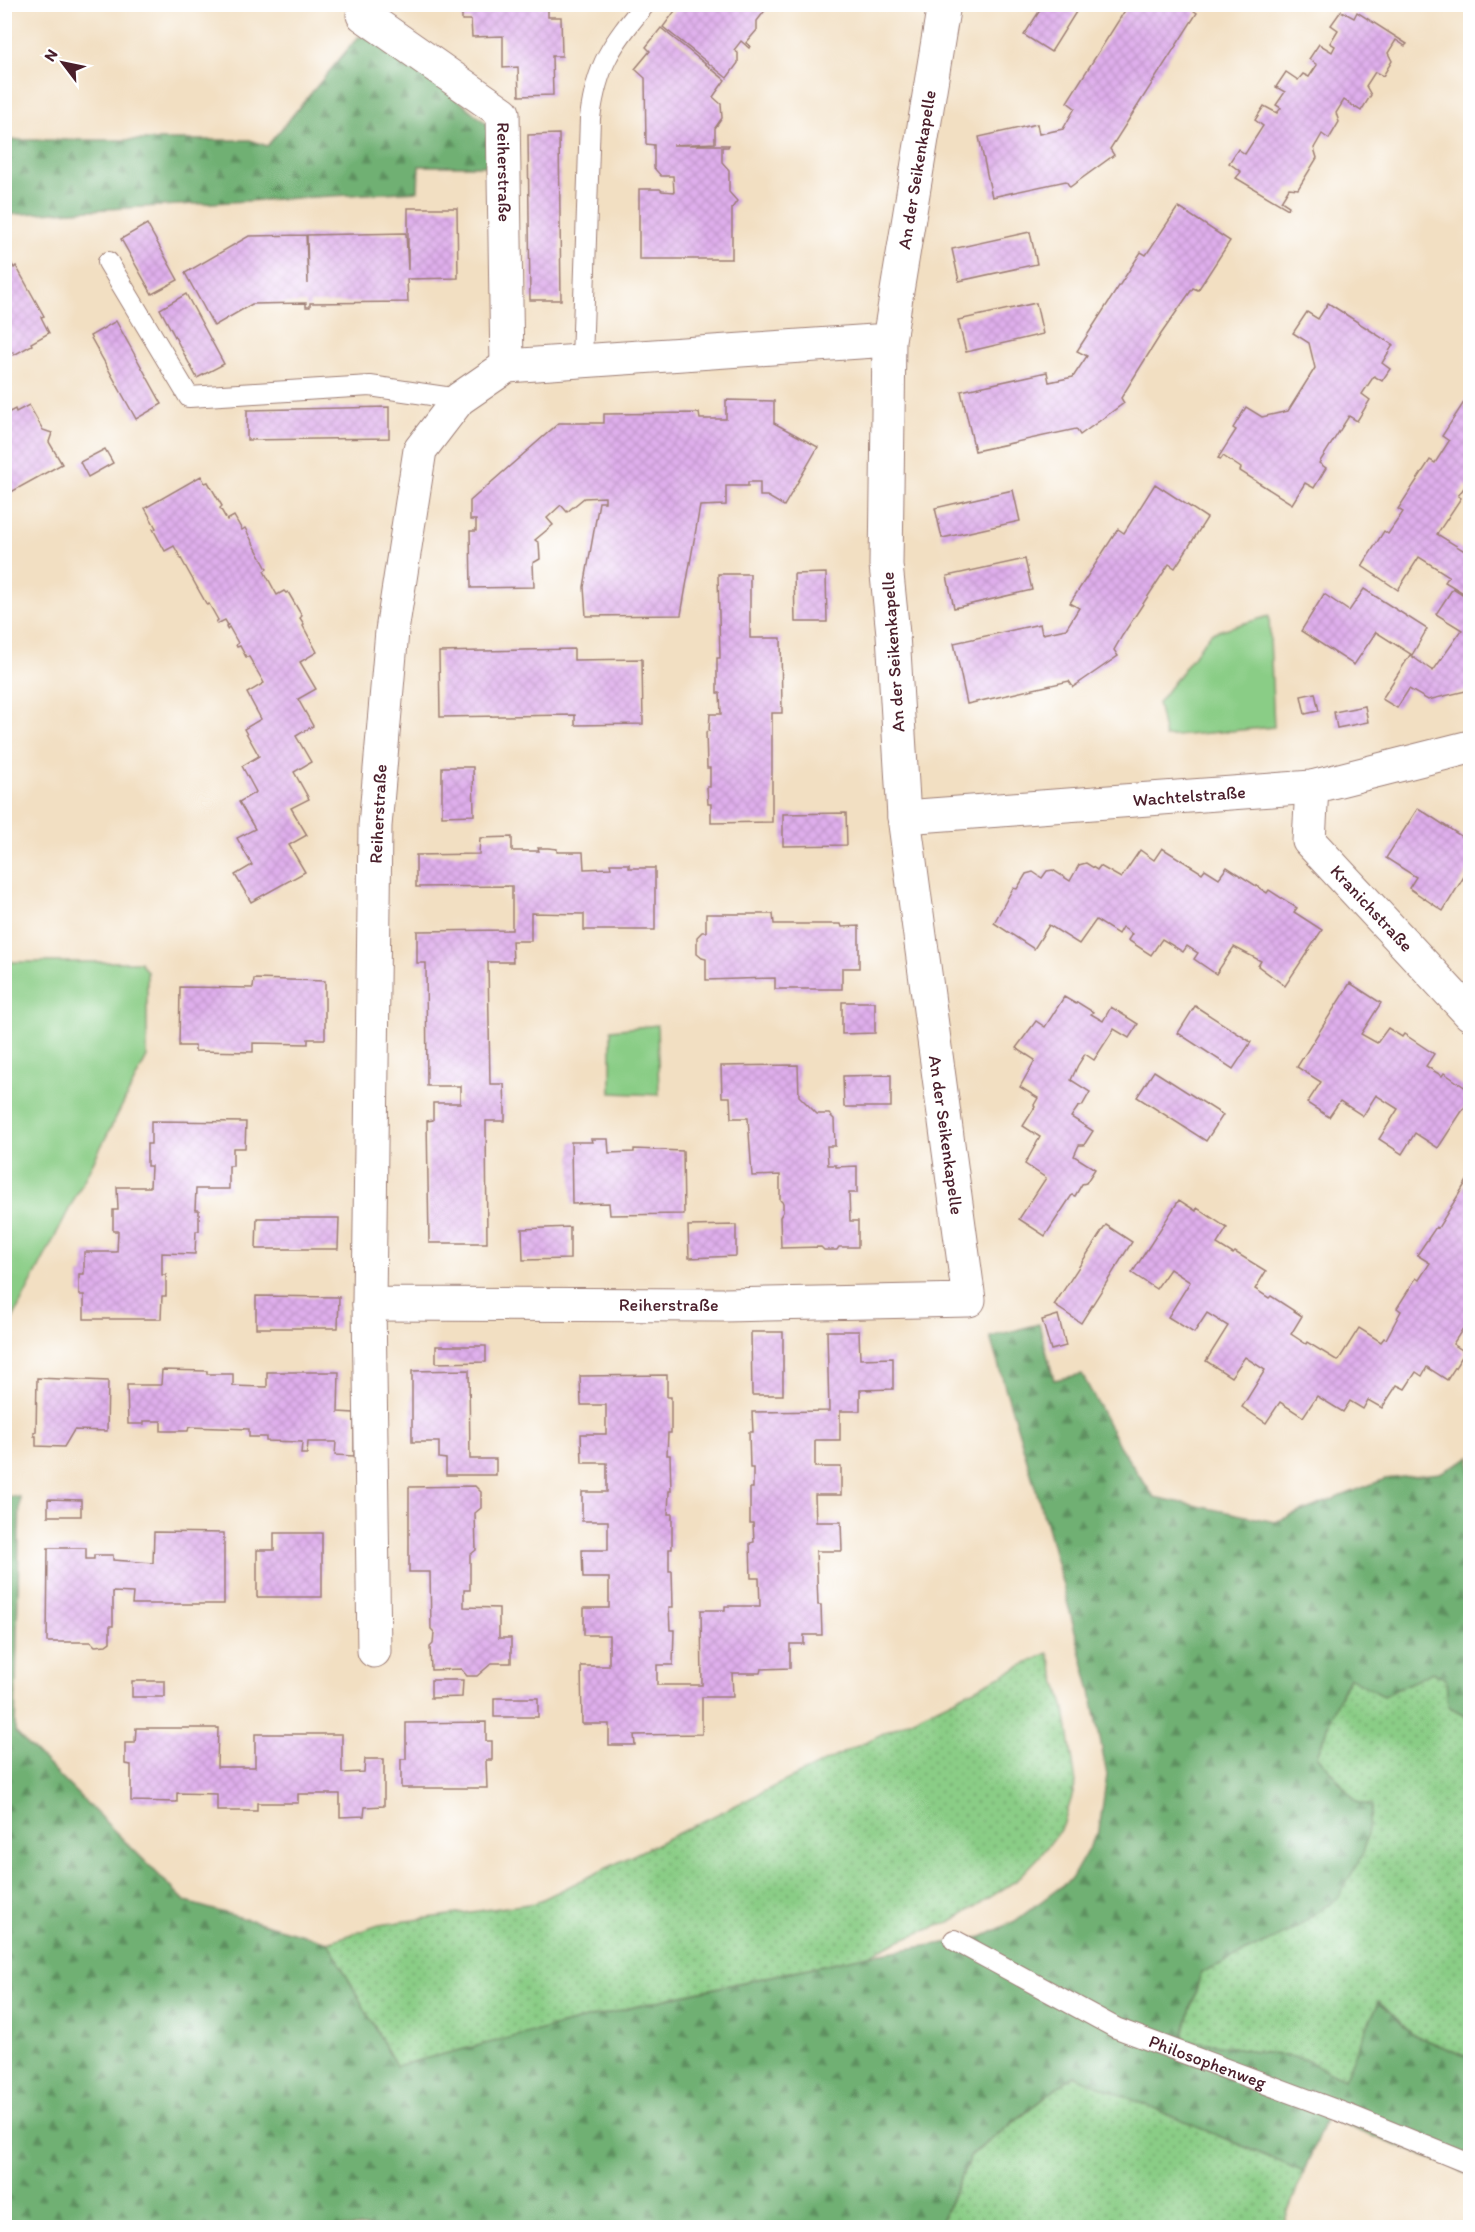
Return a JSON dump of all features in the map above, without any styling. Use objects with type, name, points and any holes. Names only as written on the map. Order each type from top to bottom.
[{"type":"street","name":"An der Seikenkapelle","points":[[944,4],[889,340],[886,565],[903,818],[969,1300]]},
{"type":"street","name":"Reiherstraße","points":[[363,15],[503,113],[507,366]]},
{"type":"street","name":"Reiherstraße","points":[[374,1651],[369,1304],[375,826],[392,632],[420,450],[459,399],[507,366],[889,340]]},
{"type":"street","name":"Wachtelstraße","points":[[903,818],[1312,787],[1470,747]]},
{"type":"street","name":"Kranichstraße","points":[[1312,787],[1309,841],[1470,1014]]},
{"type":"street","name":"Reiherstraße","points":[[369,1304],[724,1305],[969,1300]]},
{"type":"lane","points":[[582,360],[590,118],[594,87],[605,59],[645,4]]},
{"type":"lane","points":[[108,262],[189,397],[370,386],[459,399]]},
{"type":"lane","name":"Philosophenweg","points":[[954,1940],[1116,2028],[1347,2114],[1470,2164]]},
{"type":"green space","points":[[380,35],[493,129],[493,166],[419,166],[418,191],[5,215],[5,140],[250,140],[267,146],[358,37]]},
{"type":"green space","points":[[1269,616],[1274,727],[1165,737],[1158,703],[1211,633]]},
{"type":"green space","points":[[5,962],[140,962],[147,972],[147,1057],[5,1334]]},
{"type":"green space","points":[[657,1025],[659,1095],[611,1093],[611,1030]]},
{"type":"green space","points":[[1039,1324],[1054,1380],[1082,1374],[1120,1447],[1154,1497],[1275,1522],[1385,1479],[1440,1473],[1470,1457],[1470,1577],[1464,1582],[1470,1587],[1470,1718],[1448,1706],[1446,1679],[1433,1672],[1383,1696],[1349,1677],[1333,1711],[1317,1756],[1357,1802],[1372,1806],[1364,1851],[1339,1897],[1291,1931],[1201,1973],[1182,2039],[1304,2059],[1344,2079],[1379,2001],[1412,2034],[1470,2058],[1470,2174],[1326,2118],[1304,2172],[1074,2075],[971,2155],[938,2227],[5,2227],[4,1496],[20,1497],[15,1732],[186,1902],[328,1942],[396,2066],[683,1995],[869,1955],[982,1937],[1015,1921],[1071,1879],[1099,1830],[1107,1775],[1091,1691],[1048,1530],[990,1337]]},
{"type":"green space","points":[[1048,1653],[1065,1709],[1076,1783],[1063,1826],[1041,1855],[1017,1880],[955,1920],[902,1939],[869,1955],[682,1995],[396,2066],[328,1942],[379,1925],[535,1903]]},
{"type":"green space","points":[[1432,1672],[1446,1678],[1448,1706],[1470,1718],[1470,2058],[1412,2034],[1379,2001],[1344,2079],[1304,2059],[1182,2039],[1201,1973],[1291,1931],[1357,1802],[1317,1756],[1333,1711],[1350,1676],[1383,1696]]},
{"type":"green space","points":[[1074,2075],[1304,2172],[1282,2227],[938,2228],[971,2156]]},
{"type":"building","points":[[434,4],[548,4],[548,17],[561,17],[562,56],[552,56],[553,95],[519,96],[518,67],[503,68],[503,36],[472,37],[471,20],[462,20],[462,11],[434,12]]},
{"type":"building","points":[[680,4],[770,4],[757,21],[757,30],[746,43],[750,46],[749,48],[741,41],[734,50],[738,53],[738,63],[727,78],[663,27]]},
{"type":"building","points":[[1044,4],[1081,4],[1051,52],[1024,35]]},
{"type":"building","points":[[1129,4],[1184,4],[1197,13],[1110,149],[1114,155],[1070,187],[1066,181],[992,197],[979,137],[1037,124],[1039,134],[1063,129],[1075,108],[1067,102]]},
{"type":"building","points":[[1341,11],[1354,18],[1357,12],[1407,44],[1405,46],[1396,40],[1388,53],[1392,61],[1383,76],[1375,72],[1366,86],[1371,95],[1361,111],[1344,100],[1336,113],[1339,122],[1329,139],[1322,134],[1314,148],[1317,158],[1298,189],[1289,188],[1281,201],[1289,206],[1288,209],[1236,178],[1241,172],[1229,163],[1238,149],[1245,154],[1263,126],[1255,120],[1264,106],[1277,113],[1281,108],[1276,105],[1285,92],[1276,87],[1286,72],[1298,80],[1303,74],[1309,77],[1317,65],[1309,59],[1319,44],[1332,52],[1335,46],[1330,43],[1338,30],[1331,25]]},
{"type":"building","points":[[661,28],[725,80],[713,97],[721,104],[722,118],[715,128],[715,143],[673,145],[729,145],[722,147],[722,162],[729,170],[729,192],[737,201],[732,208],[732,259],[639,259],[639,189],[674,192],[673,176],[661,176],[654,168],[654,145],[646,144],[645,78],[635,69],[650,51],[646,47]]},
{"type":"building","points":[[559,134],[561,300],[530,300],[528,135]]},
{"type":"building","points":[[1178,207],[1230,241],[1198,290],[1193,288],[1161,334],[1121,398],[1124,403],[1080,435],[1076,429],[975,451],[961,391],[1047,372],[1049,382],[1073,377],[1087,356],[1077,351],[1141,252],[1146,255]]},
{"type":"building","points":[[408,208],[457,208],[458,278],[407,279],[408,302],[310,303],[310,307],[306,307],[306,303],[252,304],[214,326],[185,273],[249,236],[306,235],[308,284],[307,235],[406,233],[408,270]]},
{"type":"building","points":[[147,224],[178,280],[152,294],[121,239]]},
{"type":"building","points":[[1030,232],[1037,264],[959,281],[952,249]]},
{"type":"building","points":[[4,251],[14,268],[16,266],[44,316],[41,317],[49,333],[14,355],[13,352],[4,357]]},
{"type":"building","points":[[186,294],[224,364],[197,378],[160,309]]},
{"type":"building","points":[[1036,303],[1043,334],[966,352],[958,320]]},
{"type":"building","points":[[1328,303],[1393,345],[1382,363],[1390,369],[1382,381],[1374,376],[1362,394],[1370,400],[1357,421],[1349,416],[1319,463],[1326,468],[1314,488],[1305,483],[1292,504],[1240,471],[1241,468],[1223,456],[1221,459],[1218,458],[1236,430],[1233,428],[1246,407],[1262,417],[1288,411],[1315,368],[1309,343],[1293,333],[1307,312],[1318,319]]},
{"type":"building","points":[[116,321],[162,404],[136,419],[90,336]]},
{"type":"building","points":[[1470,393],[1470,489],[1466,485],[1458,496],[1461,498],[1437,534],[1466,552],[1470,542],[1470,597],[1445,582],[1449,576],[1419,557],[1398,590],[1362,566],[1384,531],[1388,534],[1403,512],[1398,509],[1430,460],[1435,463],[1449,441],[1442,436]]},
{"type":"building","points":[[726,400],[774,401],[774,423],[818,447],[784,506],[767,496],[760,496],[760,482],[748,482],[748,486],[726,486],[726,505],[700,506],[681,615],[586,616],[584,587],[599,502],[605,502],[605,497],[584,498],[567,512],[561,505],[547,518],[553,525],[535,540],[539,543],[540,559],[533,563],[534,587],[471,588],[470,531],[476,531],[476,520],[470,520],[470,501],[559,423],[604,423],[604,414],[699,413],[700,419],[726,419]]},
{"type":"building","points":[[29,405],[43,430],[52,433],[49,442],[62,464],[4,496],[4,415]]},
{"type":"building","points":[[389,407],[389,438],[247,440],[247,410]]},
{"type":"building","points":[[105,449],[113,463],[88,477],[80,462]]},
{"type":"building","points":[[201,476],[205,483],[208,482],[227,520],[234,516],[242,530],[245,528],[267,569],[264,571],[277,595],[284,591],[288,592],[302,616],[300,618],[303,626],[317,652],[300,662],[316,689],[298,699],[313,726],[296,736],[311,762],[294,772],[309,799],[291,808],[307,835],[289,845],[305,872],[251,902],[235,875],[252,865],[237,838],[255,829],[239,802],[256,792],[242,766],[259,756],[244,729],[261,719],[247,693],[264,683],[249,657],[246,657],[240,646],[237,647],[238,643],[229,627],[227,629],[228,625],[225,620],[217,624],[218,620],[174,546],[165,551],[145,508]]},
{"type":"building","points":[[1155,484],[1207,518],[1175,568],[1169,564],[1122,636],[1114,650],[1118,656],[1073,687],[1069,681],[967,704],[954,643],[1040,624],[1042,634],[1066,629],[1079,608],[1070,603],[1118,529],[1124,533]]},
{"type":"building","points":[[1013,490],[1020,521],[942,538],[935,508]]},
{"type":"building","points":[[1025,559],[1032,590],[954,608],[947,576]]},
{"type":"building","points":[[826,573],[827,622],[795,622],[794,574]]},
{"type":"building","points":[[718,574],[750,574],[750,638],[781,638],[782,713],[772,713],[772,822],[711,823],[711,804],[708,804],[707,787],[710,787],[710,768],[707,768],[706,732],[709,731],[710,714],[721,714],[720,693],[717,693],[717,658],[720,658]]},
{"type":"building","points":[[1453,588],[1470,599],[1470,690],[1428,700],[1409,689],[1397,708],[1382,699],[1410,655],[1433,671],[1462,630],[1436,614]]},
{"type":"building","points":[[1364,589],[1427,629],[1412,655],[1376,632],[1354,665],[1301,631],[1324,594],[1349,611]]},
{"type":"building","points":[[574,649],[574,660],[642,659],[643,724],[575,725],[575,715],[440,717],[439,652]]},
{"type":"building","points":[[1315,693],[1319,711],[1305,714],[1301,696]]},
{"type":"building","points":[[1365,706],[1368,722],[1337,728],[1334,712]]},
{"type":"building","points":[[442,767],[473,767],[474,815],[442,816]]},
{"type":"building","points":[[1418,808],[1470,842],[1470,867],[1443,911],[1409,888],[1416,877],[1386,858]]},
{"type":"building","points":[[846,813],[847,845],[783,846],[783,814]]},
{"type":"building","points":[[512,837],[512,851],[539,851],[538,848],[548,848],[557,849],[557,852],[583,852],[584,869],[611,868],[610,864],[629,864],[629,868],[655,868],[655,930],[584,930],[584,914],[531,913],[531,941],[512,941],[513,962],[488,962],[490,1084],[504,1084],[505,1121],[486,1121],[487,1243],[429,1243],[427,1121],[433,1120],[433,1103],[460,1103],[460,1086],[427,1086],[426,963],[417,963],[417,931],[512,930],[512,886],[416,887],[416,855],[479,854],[480,838]]},
{"type":"building","points":[[1162,848],[1202,873],[1205,869],[1219,878],[1227,867],[1267,893],[1269,890],[1297,908],[1294,912],[1322,930],[1285,986],[1258,966],[1261,961],[1234,947],[1216,974],[1194,959],[1198,953],[1187,946],[1183,952],[1162,939],[1151,955],[1128,940],[1132,934],[1122,927],[1118,934],[1096,920],[1079,944],[1049,925],[1034,949],[994,923],[1013,888],[1017,889],[1026,874],[1033,872],[1042,878],[1047,871],[1053,870],[1070,881],[1079,865],[1086,863],[1097,870],[1100,866],[1121,878],[1140,850],[1154,860]]},
{"type":"building","points":[[706,914],[773,914],[774,924],[859,926],[859,968],[842,968],[842,989],[775,989],[775,978],[706,980],[706,959],[697,954],[697,937],[702,932],[706,932]]},
{"type":"building","points":[[254,979],[325,981],[325,1039],[308,1039],[308,1044],[253,1043],[253,1052],[195,1051],[195,1046],[179,1046],[180,987],[253,988]]},
{"type":"building","points":[[1350,983],[1381,1003],[1361,1034],[1377,1043],[1388,1028],[1402,1037],[1404,1034],[1434,1054],[1426,1066],[1442,1076],[1444,1073],[1470,1091],[1470,1099],[1438,1148],[1415,1133],[1402,1154],[1379,1139],[1398,1109],[1376,1095],[1363,1116],[1340,1101],[1329,1117],[1307,1103],[1321,1082],[1297,1067]]},
{"type":"building","points":[[1064,997],[1076,1004],[1077,1002],[1103,1021],[1111,1007],[1138,1024],[1129,1038],[1114,1029],[1094,1060],[1085,1054],[1071,1080],[1090,1092],[1082,1106],[1078,1107],[1071,1117],[1093,1131],[1084,1145],[1079,1145],[1074,1156],[1095,1169],[1075,1196],[1072,1195],[1045,1236],[1019,1219],[1046,1178],[1025,1164],[1040,1137],[1023,1126],[1038,1098],[1020,1087],[1035,1060],[1016,1048],[1036,1021],[1045,1027]]},
{"type":"building","points":[[842,1002],[875,1002],[875,1033],[842,1034]]},
{"type":"building","points":[[1195,1006],[1251,1042],[1233,1069],[1178,1033]]},
{"type":"building","points":[[798,1065],[799,1096],[817,1114],[829,1114],[834,1119],[835,1146],[827,1146],[828,1165],[857,1166],[857,1193],[849,1193],[850,1221],[858,1221],[858,1247],[839,1247],[837,1250],[824,1250],[821,1247],[781,1248],[780,1217],[783,1212],[783,1203],[780,1200],[780,1175],[752,1176],[748,1118],[731,1118],[730,1097],[722,1097],[721,1066]]},
{"type":"building","points":[[1154,1071],[1223,1115],[1206,1141],[1137,1097]]},
{"type":"building","points":[[891,1075],[891,1107],[844,1107],[843,1076]]},
{"type":"building","points":[[151,1121],[246,1122],[245,1148],[233,1148],[233,1166],[229,1166],[229,1189],[196,1189],[195,1210],[199,1210],[199,1231],[196,1231],[195,1254],[162,1253],[162,1275],[166,1275],[166,1296],[162,1296],[161,1319],[84,1319],[84,1295],[79,1295],[79,1274],[84,1274],[84,1252],[117,1252],[118,1231],[113,1231],[113,1210],[118,1210],[117,1187],[150,1187],[151,1166],[147,1166],[147,1144],[151,1144]]},
{"type":"building","points":[[591,1139],[608,1139],[609,1153],[634,1152],[634,1149],[683,1151],[684,1214],[610,1215],[609,1203],[572,1204],[571,1142],[592,1142]]},
{"type":"building","points":[[1470,1176],[1470,1324],[1467,1322],[1453,1344],[1465,1352],[1447,1380],[1427,1367],[1422,1376],[1416,1372],[1405,1389],[1397,1385],[1382,1408],[1368,1400],[1363,1409],[1350,1401],[1343,1412],[1317,1396],[1303,1417],[1280,1402],[1266,1423],[1242,1407],[1265,1370],[1245,1357],[1231,1377],[1206,1361],[1228,1326],[1207,1313],[1194,1333],[1168,1317],[1190,1282],[1170,1269],[1156,1289],[1132,1273],[1179,1200],[1196,1211],[1197,1208],[1227,1228],[1217,1244],[1266,1271],[1255,1289],[1269,1298],[1271,1296],[1302,1316],[1291,1334],[1338,1361],[1359,1328],[1381,1342],[1384,1338],[1386,1339],[1401,1311],[1397,1308],[1416,1278],[1419,1280],[1430,1263],[1417,1255],[1436,1227],[1438,1228]]},
{"type":"building","points":[[257,1218],[339,1218],[338,1249],[256,1249]]},
{"type":"building","points":[[736,1225],[736,1256],[689,1258],[688,1226]]},
{"type":"building","points":[[1106,1225],[1132,1242],[1081,1323],[1054,1305]]},
{"type":"building","points":[[570,1227],[570,1259],[523,1260],[522,1229]]},
{"type":"building","points":[[256,1296],[339,1297],[338,1328],[256,1328]]},
{"type":"building","points":[[1058,1315],[1066,1346],[1051,1350],[1042,1320]]},
{"type":"building","points":[[827,1331],[859,1331],[860,1359],[893,1358],[893,1389],[860,1390],[860,1411],[840,1411],[840,1440],[815,1440],[815,1467],[841,1467],[841,1495],[815,1495],[816,1522],[841,1522],[842,1551],[816,1551],[818,1605],[821,1605],[822,1635],[804,1635],[804,1644],[790,1644],[790,1668],[761,1669],[760,1673],[732,1673],[733,1697],[702,1697],[702,1734],[634,1735],[635,1745],[609,1745],[609,1724],[582,1724],[581,1666],[609,1666],[609,1635],[584,1635],[584,1608],[609,1608],[609,1578],[583,1578],[582,1550],[608,1550],[608,1521],[582,1521],[582,1492],[607,1492],[607,1463],[582,1463],[581,1434],[606,1434],[606,1405],[581,1405],[580,1376],[667,1375],[667,1397],[671,1397],[671,1433],[668,1433],[667,1455],[670,1455],[671,1491],[669,1491],[668,1514],[672,1514],[672,1549],[669,1549],[669,1571],[672,1571],[673,1607],[669,1607],[670,1630],[674,1630],[673,1665],[657,1665],[657,1685],[702,1685],[701,1610],[725,1610],[725,1606],[760,1606],[759,1578],[751,1578],[750,1543],[754,1542],[753,1523],[750,1523],[750,1488],[753,1488],[753,1468],[750,1468],[749,1432],[753,1432],[752,1412],[829,1411]]},
{"type":"building","points":[[751,1332],[783,1332],[783,1395],[752,1395]]},
{"type":"building","points":[[436,1346],[486,1346],[486,1362],[436,1363]]},
{"type":"building","points":[[162,1370],[233,1374],[233,1386],[267,1387],[267,1372],[339,1372],[338,1412],[354,1413],[354,1456],[335,1455],[336,1442],[308,1442],[307,1454],[301,1454],[302,1442],[266,1441],[266,1437],[249,1437],[249,1429],[189,1427],[188,1431],[161,1431],[161,1421],[128,1424],[127,1385],[161,1385]]},
{"type":"building","points":[[469,1370],[470,1459],[496,1459],[496,1475],[446,1475],[446,1459],[439,1458],[439,1442],[412,1442],[412,1371]]},
{"type":"building","points":[[37,1378],[108,1381],[107,1431],[74,1430],[64,1447],[36,1446],[34,1432],[36,1432]]},
{"type":"building","points":[[475,1486],[481,1492],[481,1508],[475,1513],[476,1550],[470,1555],[470,1590],[464,1590],[464,1607],[499,1608],[499,1638],[511,1638],[511,1663],[492,1663],[477,1676],[467,1676],[461,1669],[431,1670],[430,1647],[433,1644],[434,1632],[431,1629],[430,1572],[409,1572],[409,1487]]},
{"type":"building","points":[[48,1499],[81,1500],[81,1516],[48,1516]]},
{"type":"building","points":[[154,1532],[224,1533],[224,1604],[132,1604],[133,1593],[113,1592],[113,1626],[110,1626],[110,1642],[106,1645],[95,1646],[91,1642],[47,1642],[48,1548],[86,1548],[86,1559],[94,1559],[94,1555],[113,1555],[113,1560],[153,1563]]},
{"type":"building","points":[[274,1533],[322,1533],[322,1597],[257,1597],[257,1550],[274,1550]]},
{"type":"building","points":[[431,1680],[463,1680],[462,1697],[431,1698]]},
{"type":"building","points":[[132,1681],[165,1681],[165,1697],[132,1697]]},
{"type":"building","points":[[494,1698],[538,1698],[538,1717],[494,1717]]},
{"type":"building","points":[[486,1722],[486,1741],[492,1741],[492,1760],[486,1760],[487,1788],[401,1788],[401,1759],[406,1759],[406,1723]]},
{"type":"building","points":[[136,1728],[218,1728],[217,1767],[255,1767],[255,1734],[342,1734],[342,1773],[364,1772],[365,1759],[384,1759],[384,1806],[365,1807],[364,1816],[340,1817],[340,1794],[298,1794],[298,1803],[257,1803],[257,1811],[217,1811],[217,1794],[177,1793],[177,1802],[131,1801],[131,1765],[125,1764],[125,1743],[135,1743]]}]
